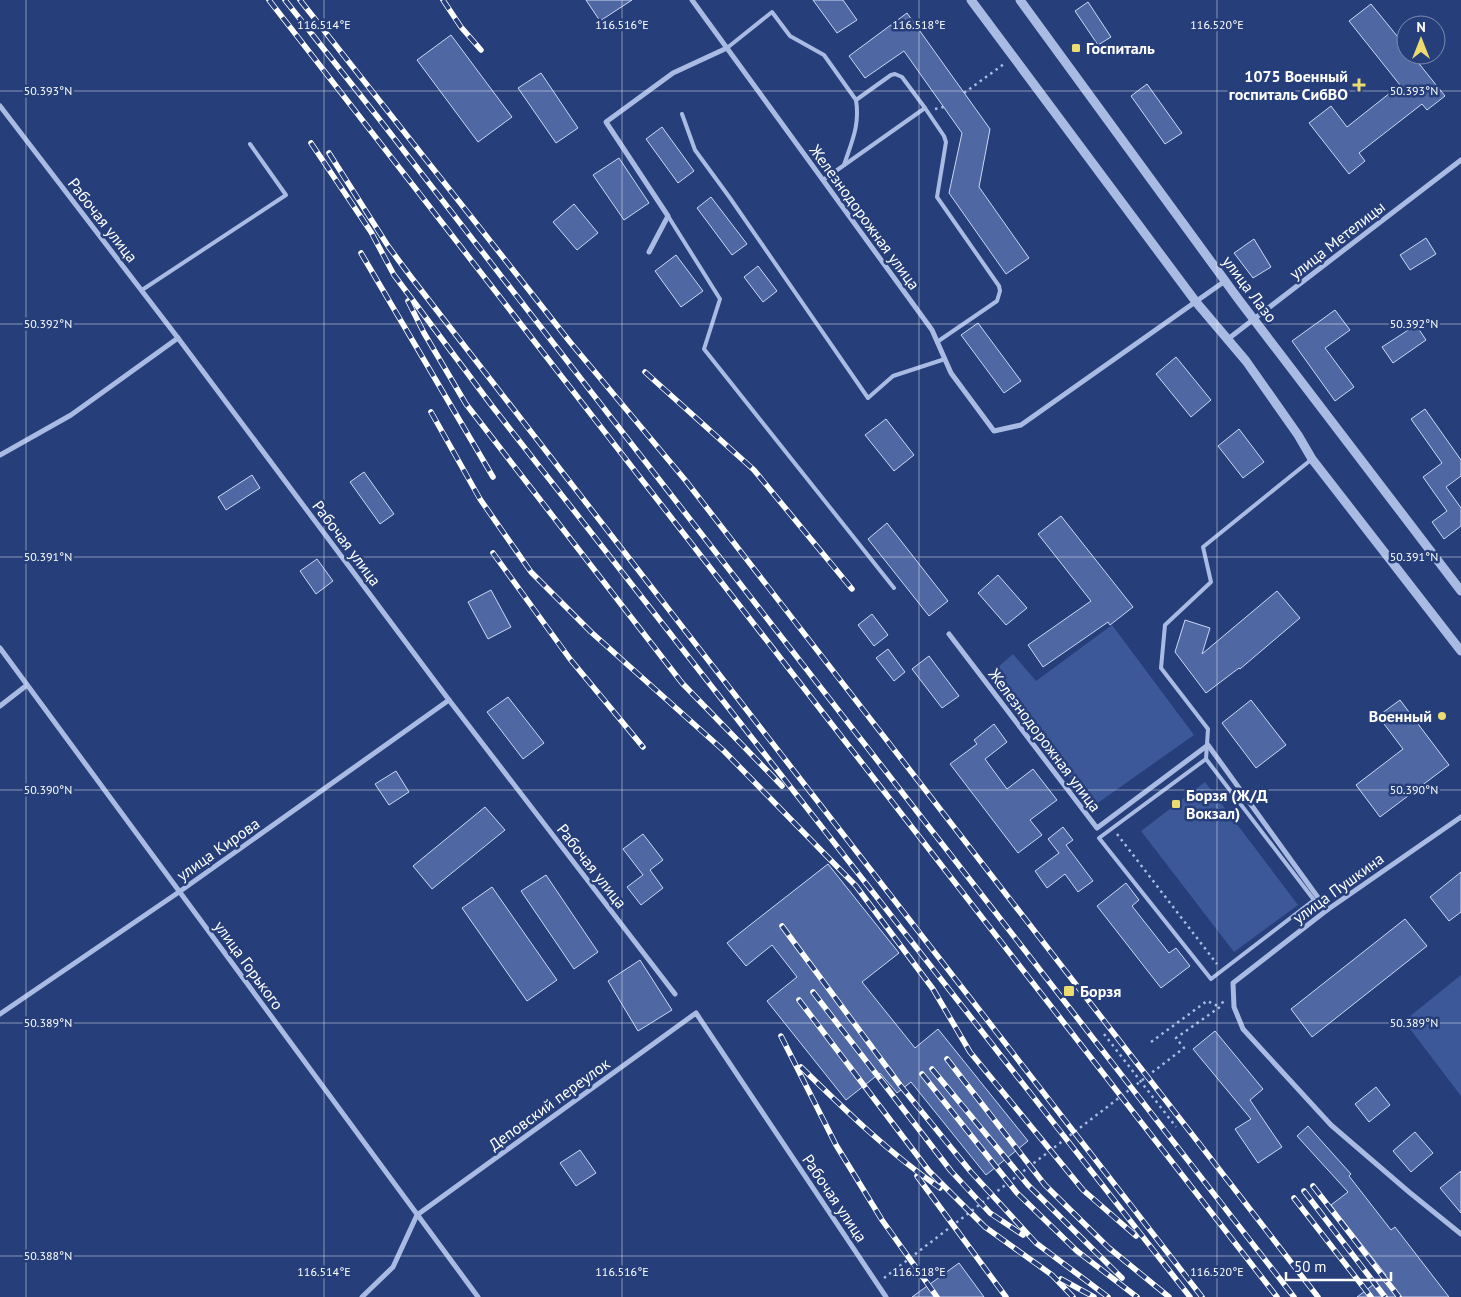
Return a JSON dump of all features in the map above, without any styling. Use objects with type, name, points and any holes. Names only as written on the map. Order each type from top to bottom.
[{"type":"street","name":"Железнодорожная улица","points":[[692,0],[932,330],[951,373],[994,431],[1021,425],[1196,302]]},
{"type":"street","points":[[971,0],[1196,302],[1246,361],[1312,459],[1461,651]]},
{"type":"street","name":"улица Лазо","points":[[1020,0],[1225,281],[1461,591]]},
{"type":"street","points":[[649,252],[668,216],[606,122],[673,73],[727,48]]},
{"type":"street","name":"Рабочая улица","points":[[0,106],[142,290],[449,700],[675,994]]},
{"type":"street","name":"улица Метелицы","points":[[1228,339],[1461,160]]},
{"type":"street","points":[[1196,302],[1225,281]]},
{"type":"street","points":[[0,455],[71,415],[178,338]]},
{"type":"street","name":"Железнодорожная улица","points":[[949,634],[1097,828],[1208,745]]},
{"type":"street","name":"улица Горького","points":[[0,648],[478,1297]]},
{"type":"street","points":[[0,706],[27,685]]},
{"type":"street","name":"улица Кирова","points":[[0,1014],[179,892],[449,700]]},
{"type":"street","points":[[1208,745],[1327,910]]},
{"type":"street","name":"улица Пушкина","points":[[1233,983],[1327,910],[1461,817]]},
{"type":"street","points":[[1233,983],[1234,1008],[1243,1029],[1331,1125],[1461,1234]]},
{"type":"street","name":"Рабочая улица","points":[[696,1013],[886,1297]]},
{"type":"street","name":"Деповский переулок","points":[[417,1215],[696,1013]]},
{"type":"street","points":[[362,1297],[393,1267],[417,1215]]},
{"type":"lane","points":[[727,48],[772,12],[790,36],[824,55],[856,100],[858,111],[857,127],[844,165]]},
{"type":"lane","points":[[856,100],[895,74],[902,77],[944,136],[946,142],[937,197],[999,286],[1000,292],[996,300],[937,342]]},
{"type":"lane","points":[[823,180],[925,108]]},
{"type":"lane","points":[[682,114],[694,150],[730,198],[868,398],[893,376],[945,359]]},
{"type":"lane","points":[[142,290],[286,195],[250,144]]},
{"type":"lane","points":[[668,216],[720,299],[704,349],[894,588]]},
{"type":"lane","points":[[1206,760],[1099,838],[1211,979],[1314,900],[1206,760],[1208,729],[1161,668],[1165,625],[1211,582],[1203,547],[1312,459]]},
{"type":"path","points":[[964,93],[1014,58]]},
{"type":"path","points":[[1112,827],[1222,970]]},
{"type":"path","points":[[884,1278],[1184,1048],[1176,1038],[1220,1008],[1233,983]]},
{"type":"path","points":[[1151,1042],[1207,1001],[1220,1008]]},
{"type":"path","points":[[1104,1034],[1176,1128]]},
{"type":"shaded area","points":[[1112,625],[1194,735],[1092,807],[990,674],[1013,654],[1036,681]]},
{"type":"shaded area","points":[[1205,782],[1298,905],[1234,952],[1141,831]]},
{"type":"shaded area","points":[[1461,975],[1461,1096],[1404,1021]]},
{"type":"building","points":[[586,0],[632,0],[600,21]]},
{"type":"building","points":[[813,0],[843,0],[857,20],[837,33]]},
{"type":"building","points":[[1088,2],[1111,37],[1098,45],[1075,11]]},
{"type":"building","points":[[1371,4],[1396,35],[1396,65],[1420,65],[1445,96],[1427,110],[1422,104],[1359,153],[1365,161],[1349,174],[1309,123],[1331,106],[1347,127],[1400,85],[1349,21]]},
{"type":"building","points":[[907,13],[990,129],[979,187],[1029,258],[1006,274],[949,193],[962,133],[904,51],[865,78],[849,56]]},
{"type":"building","points":[[451,35],[512,117],[478,142],[417,60]]},
{"type":"building","points":[[541,73],[578,128],[556,143],[518,88]]},
{"type":"building","points":[[1147,84],[1182,133],[1165,144],[1131,96]]},
{"type":"building","points":[[662,127],[694,171],[678,183],[646,139]]},
{"type":"building","points":[[619,158],[649,203],[624,220],[593,175]]},
{"type":"building","points":[[711,197],[747,244],[732,255],[697,208]]},
{"type":"building","points":[[574,204],[598,233],[577,250],[553,222]]},
{"type":"building","points":[[1426,238],[1436,254],[1410,270],[1400,255]]},
{"type":"building","points":[[1254,239],[1271,267],[1253,278],[1234,253]]},
{"type":"building","points":[[676,255],[703,291],[681,307],[655,271]]},
{"type":"building","points":[[758,266],[777,291],[763,302],[744,277]]},
{"type":"building","points":[[1335,310],[1350,330],[1325,348],[1354,387],[1335,401],[1292,341]]},
{"type":"building","points":[[978,323],[1021,381],[1004,393],[961,335]]},
{"type":"building","points":[[1416,325],[1426,340],[1393,363],[1382,347]]},
{"type":"building","points":[[1176,357],[1211,400],[1191,417],[1156,374]]},
{"type":"building","points":[[1425,409],[1461,460],[1461,476],[1446,487],[1461,508],[1461,526],[1444,539],[1432,522],[1447,511],[1423,477],[1442,463],[1411,419]]},
{"type":"building","points":[[886,419],[914,455],[894,471],[865,435]]},
{"type":"building","points":[[1239,429],[1264,462],[1243,478],[1218,446]]},
{"type":"building","points":[[364,472],[394,514],[380,524],[350,482]]},
{"type":"building","points":[[252,475],[260,488],[226,510],[218,497]]},
{"type":"building","points":[[1061,516],[1133,607],[1110,625],[1108,622],[1043,667],[1028,645],[1091,601],[1038,534]]},
{"type":"building","points":[[887,523],[948,601],[929,616],[868,539]]},
{"type":"building","points":[[317,559],[333,581],[316,594],[300,571]]},
{"type":"building","points":[[998,575],[1027,608],[1006,625],[978,593]]},
{"type":"building","points":[[491,590],[511,627],[488,639],[468,602]]},
{"type":"building","points":[[1277,591],[1300,618],[1240,669],[1206,693],[1175,652],[1185,620],[1210,628],[1202,654]]},
{"type":"building","points":[[872,614],[888,635],[874,646],[858,625]]},
{"type":"building","points":[[888,649],[905,672],[894,681],[876,658]]},
{"type":"building","points":[[929,656],[959,696],[942,708],[912,669]]},
{"type":"building","points":[[508,697],[544,743],[523,759],[487,712]]},
{"type":"building","points":[[1251,700],[1286,745],[1256,768],[1222,723]]},
{"type":"building","points":[[1400,700],[1449,765],[1380,817],[1356,785],[1403,749],[1378,716]]},
{"type":"building","points":[[994,724],[1007,742],[985,759],[1007,789],[1033,769],[1057,800],[1030,820],[1042,835],[1018,853],[950,764],[977,744],[974,740]]},
{"type":"building","points":[[396,771],[409,792],[389,805],[375,784]]},
{"type":"building","points":[[485,807],[505,830],[432,889],[413,866]]},
{"type":"building","points":[[1063,827],[1073,840],[1066,845],[1093,881],[1078,892],[1065,874],[1047,888],[1035,871],[1059,853],[1048,839]]},
{"type":"building","points":[[643,834],[663,860],[650,870],[663,888],[641,905],[627,887],[643,875],[623,849]]},
{"type":"building","points":[[828,864],[899,953],[862,982],[915,1048],[938,1029],[1028,1141],[986,1175],[911,1082],[897,1093],[880,1073],[846,1100],[767,1001],[797,977],[772,945],[746,966],[727,943]]},
{"type":"building","points":[[1461,872],[1461,912],[1449,921],[1430,897]]},
{"type":"building","points":[[546,875],[598,952],[574,969],[521,891]]},
{"type":"building","name":"Борзя","points":[[1126,883],[1139,900],[1132,906],[1169,953],[1176,948],[1190,966],[1161,988],[1097,906]]},
{"type":"building","points":[[492,887],[557,980],[527,1001],[462,908]]},
{"type":"building","points":[[1405,919],[1427,946],[1312,1037],[1291,1009]]},
{"type":"building","points":[[640,960],[672,1010],[638,1031],[608,981]]},
{"type":"building","points":[[1215,1031],[1263,1089],[1250,1100],[1282,1147],[1258,1163],[1235,1129],[1251,1119],[1193,1049]]},
{"type":"building","points":[[1376,1087],[1390,1105],[1369,1122],[1355,1104]]},
{"type":"building","points":[[1308,1126],[1351,1174],[1349,1176],[1391,1230],[1395,1227],[1449,1297],[1357,1297],[1386,1275],[1331,1205],[1348,1192],[1297,1136]]},
{"type":"building","points":[[1415,1132],[1433,1153],[1411,1172],[1393,1151]]},
{"type":"building","points":[[580,1150],[596,1173],[576,1186],[560,1163]]},
{"type":"building","points":[[1461,1171],[1461,1213],[1440,1188]]},
{"type":"building","points":[[959,1263],[984,1297],[912,1297]]},
{"type":"railway","points":[[269,0],[1277,1297]]},
{"type":"railway","points":[[285,0],[1294,1297]]},
{"type":"railway","points":[[300,0],[570,342],[686,481],[1318,1297]]},
{"type":"railway","points":[[443,0],[461,27],[481,50]]},
{"type":"railway","points":[[311,143],[371,232],[394,275],[492,406],[1190,1297]]},
{"type":"railway","points":[[329,153],[388,246],[411,277],[1202,1297]]},
{"type":"railway","points":[[361,253],[493,477]]},
{"type":"railway","points":[[408,301],[424,333],[466,404],[682,683],[782,786]]},
{"type":"railway","points":[[645,372],[754,470],[852,589]]},
{"type":"railway","points":[[431,412],[480,499],[531,572],[591,632],[723,750],[856,886],[933,989],[970,1052],[1083,1190],[1136,1236]]},
{"type":"railway","points":[[493,553],[570,659],[643,747]]},
{"type":"railway","points":[[782,926],[900,1085],[971,1172],[1036,1243],[1108,1297]]},
{"type":"railway","points":[[813,992],[951,1171],[990,1213],[1023,1235]]},
{"type":"railway","points":[[799,1000],[929,1171],[985,1227],[1052,1275],[1073,1297]]},
{"type":"railway","points":[[781,1036],[836,1145],[882,1220],[937,1297]]},
{"type":"railway","points":[[947,1059],[1045,1185],[1109,1248],[1169,1297]]},
{"type":"railway","points":[[801,1067],[885,1146],[940,1188]]},
{"type":"railway","points":[[932,1069],[1028,1185],[1122,1278]]},
{"type":"railway","points":[[922,1074],[1017,1193],[1077,1251],[1137,1297]]},
{"type":"railway","points":[[917,1176],[1006,1297]]},
{"type":"railway","points":[[1313,1186],[1399,1297]]},
{"type":"railway","points":[[1304,1191],[1385,1297]]},
{"type":"railway","points":[[1294,1198],[1371,1297]]},
{"type":"railway","points":[[1061,1279],[1094,1297]]},
{"type":"place","name":"Госпиталь","points":[[1076,48]]},
{"type":"place","name":"1075 Военный госпиталь СибВО","points":[[1359,85]]},
{"type":"place","name":"Военный","points":[[1442,716]]},
{"type":"place","name":"Борзя (Ж/Д Вокзал)","points":[[1176,804]]},
{"type":"place","name":"Борзя","points":[[1069,991]]}]
